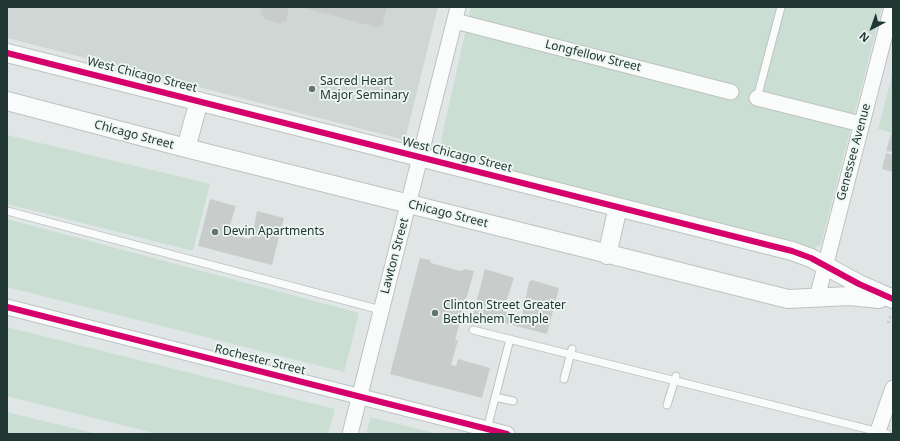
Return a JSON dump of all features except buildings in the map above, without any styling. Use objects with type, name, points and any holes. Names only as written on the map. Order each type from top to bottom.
[{"type":"street","name":"Genessee Avenue","points":[[817,298],[892,7]]},
{"type":"street","name":"Longfellow Street","points":[[456,14],[731,92]]},
{"type":"street","name":"Lawton Street","points":[[350,434],[456,14]]},
{"type":"street","name":"West Chicago Street","points":[[7,53],[792,251],[825,265],[859,284],[893,299]]},
{"type":"street","points":[[757,98],[861,124]]},
{"type":"street","points":[[186,148],[199,101]]},
{"type":"street","name":"Chicago Street","points":[[7,102],[607,255],[788,299],[850,296],[893,299]]},
{"type":"street","points":[[607,255],[618,206]]},
{"type":"street","name":"Rochester Street","points":[[7,307],[507,434]]},
{"type":"street","points":[[880,433],[893,388]]},
{"type":"lane","points":[[757,98],[780,7]]},
{"type":"lane","points":[[7,211],[381,310]]},
{"type":"lane","points":[[473,330],[572,351],[675,378],[791,413],[850,428],[880,433]]},
{"type":"lane","points":[[487,429],[510,339]]},
{"type":"lane","points":[[564,379],[572,351]]},
{"type":"lane","points":[[667,405],[675,378]]},
{"type":"lane","points":[[495,397],[513,401]]},
{"type":"shaded area","name":"Sacred Heart Major Seminary","points":[[7,7],[438,7],[405,140],[7,38]]},
{"type":"green space","points":[[471,7],[882,7],[821,244],[811,249],[438,154]]},
{"type":"green space","points":[[893,72],[893,133],[878,129]]},
{"type":"green space","points":[[7,135],[210,184],[193,251],[7,204]]},
{"type":"green space","points":[[7,219],[359,313],[344,372],[7,287]]},
{"type":"green space","points":[[7,327],[335,409],[328,434],[157,434],[7,396]]},
{"type":"green space","points":[[7,412],[97,434],[7,434]]},
{"type":"green space","points":[[371,417],[438,434],[366,434]]},
{"type":"cycle path","points":[[7,53],[792,251],[811,258],[859,284],[893,299]]},
{"type":"cycle path","points":[[7,307],[507,434]]},
{"type":"place","name":"Sacred Heart Major Seminary","points":[[312,89]]},
{"type":"place","name":"Devin Apartments","points":[[215,232]]},
{"type":"place","name":"Clinton Street Greater Bethlehem Temple","points":[[435,313]]}]
